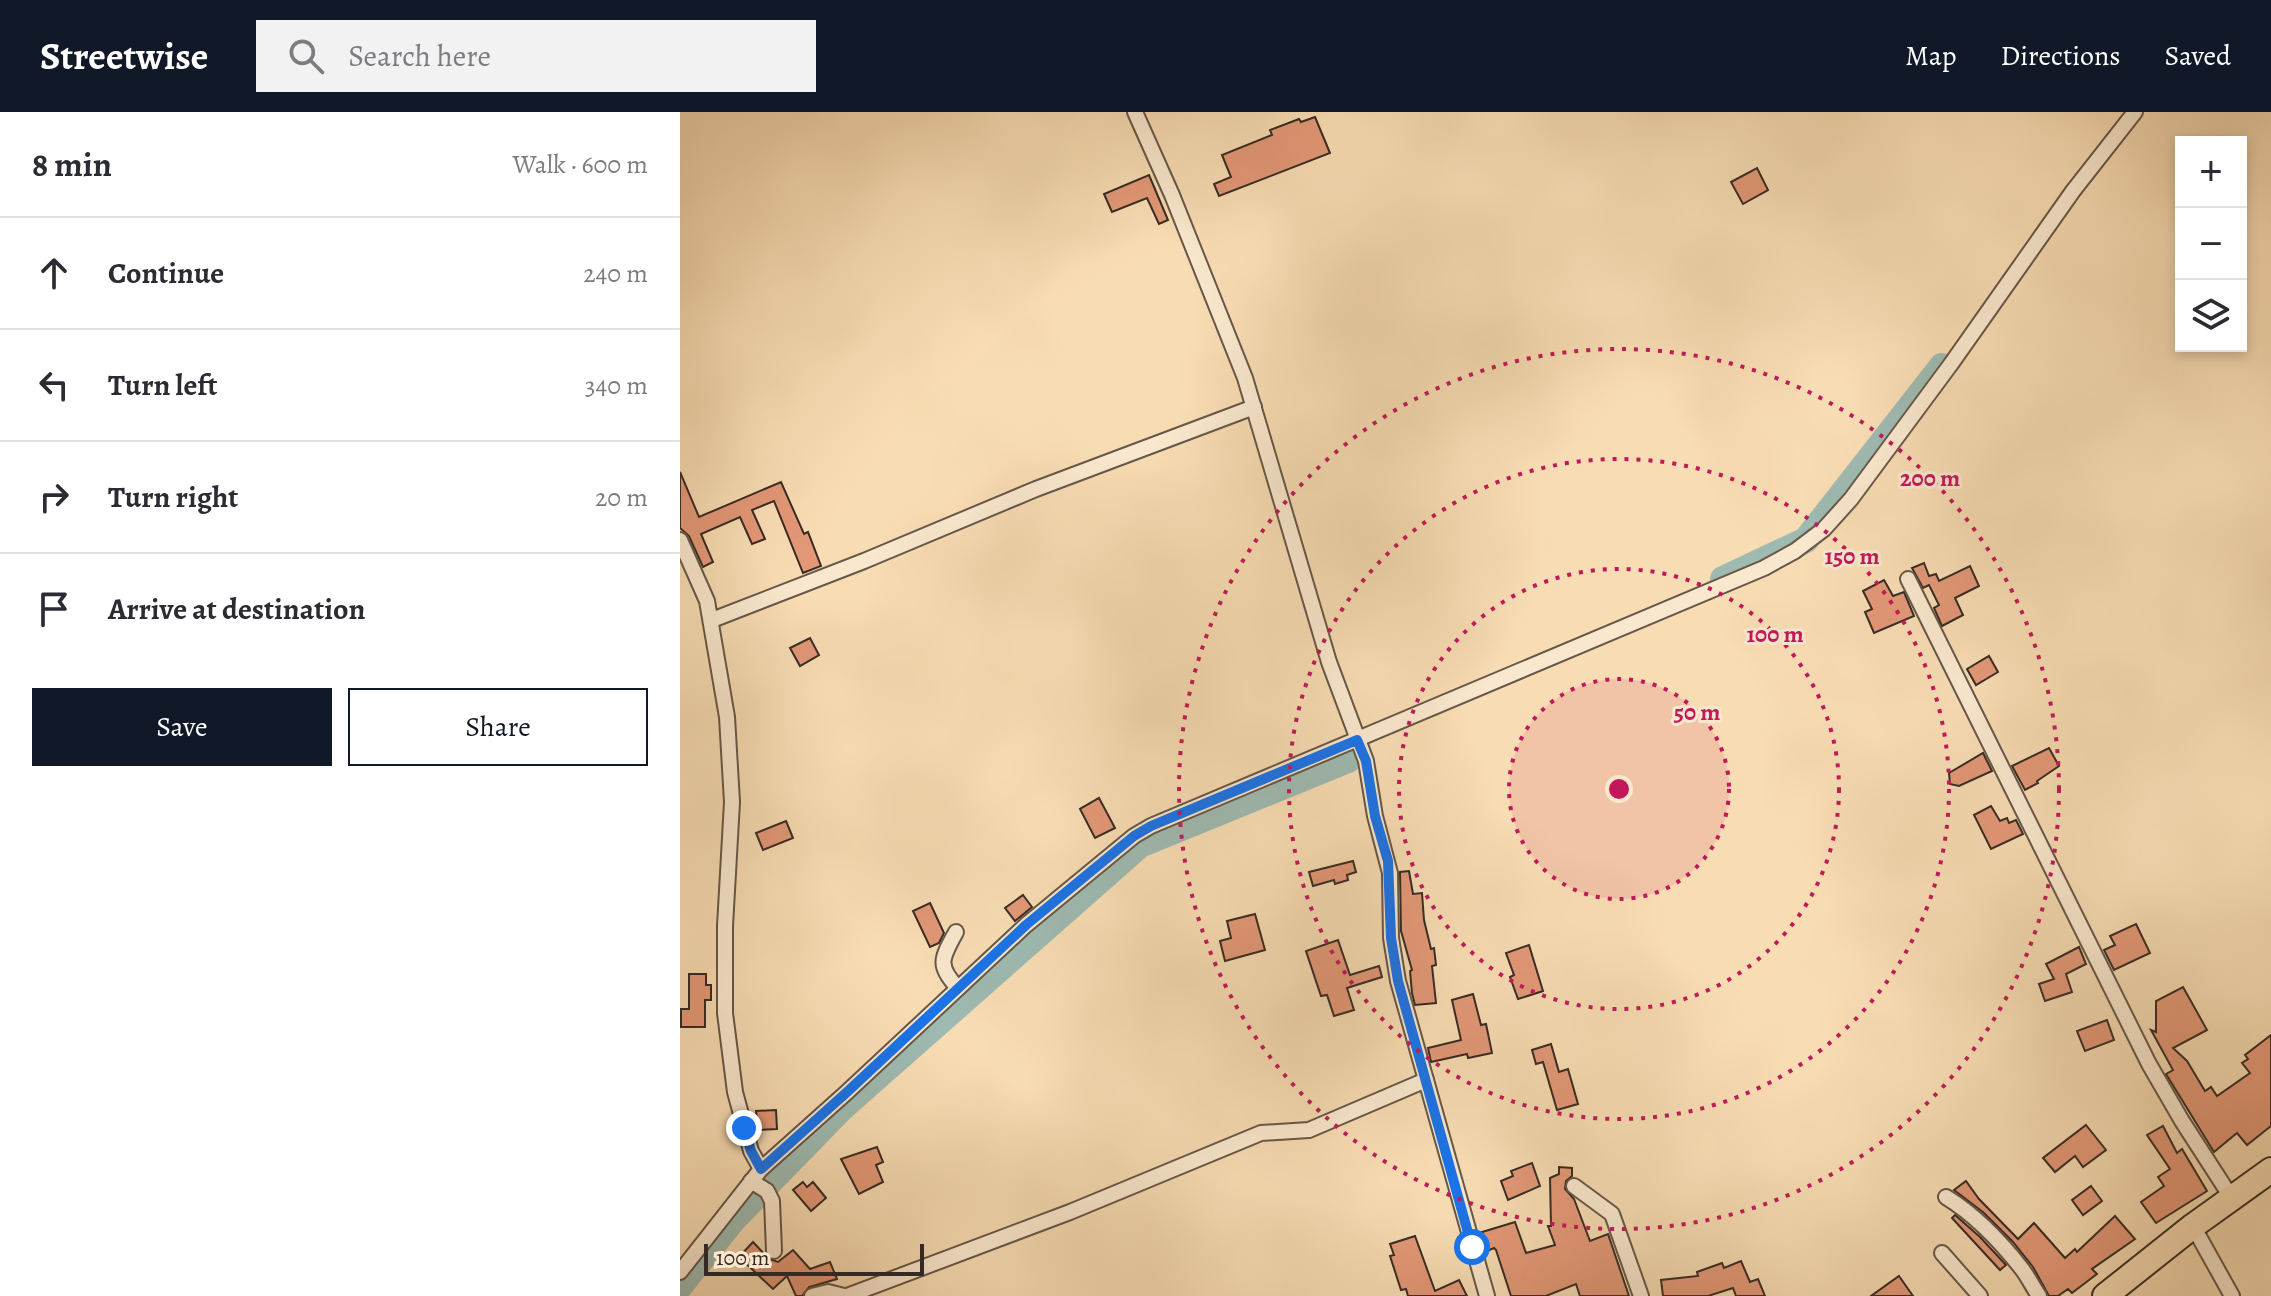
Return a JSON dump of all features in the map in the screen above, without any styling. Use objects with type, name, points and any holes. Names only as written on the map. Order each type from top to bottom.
[{"type":"main road","points":[[2105,1296],[2231,1197],[2271,1170]]},
{"type":"street","points":[[1135,112],[1203,270],[1254,407],[1329,662],[1366,761],[1375,816],[1388,861],[1391,938],[1398,981],[1487,1296]]},
{"type":"street","points":[[680,1272],[759,1181],[846,1093],[1026,925],[1134,836],[1151,826],[1764,568],[1795,551],[1824,529],[1851,499],[2073,191],[2135,112]]},
{"type":"street","points":[[712,620],[1036,489],[1254,407]]},
{"type":"street","points":[[680,540],[707,601],[712,620],[731,764],[732,802],[723,978],[725,1013],[735,1092],[759,1181],[772,1201],[774,1251]]},
{"type":"street","points":[[1908,579],[2149,1064],[2231,1197]]},
{"type":"street","points":[[956,932],[943,956],[943,966],[946,976],[958,988]]},
{"type":"street","points":[[812,1296],[828,1292],[845,1296],[1070,1212],[1250,1137],[1271,1130],[1309,1130],[1426,1080]]},
{"type":"street","points":[[1574,1186],[1612,1214],[1641,1296]]},
{"type":"street","points":[[1946,1197],[1964,1208],[2023,1270],[2039,1296]]},
{"type":"street","points":[[2193,1226],[2232,1296]]},
{"type":"street","points":[[1942,1253],[1980,1296]]},
{"type":"building","points":[[1315,117],[1330,153],[1219,196],[1214,184],[1231,177],[1222,155],[1272,135],[1270,130],[1299,119],[1301,122]]},
{"type":"building","points":[[1757,168],[1768,190],[1743,204],[1731,182]]},
{"type":"building","points":[[1149,175],[1168,220],[1159,224],[1147,198],[1112,212],[1104,194]]},
{"type":"building","points":[[680,472],[699,517],[781,482],[804,534],[808,532],[821,566],[803,573],[774,501],[752,510],[765,539],[752,544],[740,517],[701,534],[713,562],[703,567],[689,536],[680,528]]},
{"type":"building","points":[[1924,563],[1929,576],[1936,574],[1939,581],[1970,566],[1979,586],[1955,598],[1963,615],[1942,626],[1934,608],[1939,605],[1929,585],[1923,588],[1912,568]]},
{"type":"building","points":[[1884,580],[1893,596],[1904,592],[1914,616],[1874,633],[1865,612],[1872,609],[1863,591]]},
{"type":"building","points":[[810,638],[819,655],[800,666],[790,648]]},
{"type":"building","points":[[1989,656],[1998,672],[1976,685],[1967,669]]},
{"type":"building","points":[[2049,748],[2059,766],[2025,790],[2012,766]]},
{"type":"building","points":[[1983,753],[1992,771],[1959,786],[1950,784],[1949,773]]},
{"type":"building","points":[[1099,798],[1115,828],[1095,838],[1080,809]]},
{"type":"building","points":[[1991,806],[2000,821],[2007,818],[2009,823],[2016,820],[2023,834],[1991,849],[1974,815]]},
{"type":"building","points":[[786,821],[793,838],[763,850],[756,833]]},
{"type":"building","points":[[1353,861],[1356,872],[1347,875],[1348,880],[1313,886],[1309,872]]},
{"type":"building","points":[[1409,871],[1413,894],[1422,893],[1424,920],[1431,949],[1434,948],[1436,965],[1432,966],[1436,1003],[1415,1005],[1412,993],[1412,970],[1401,931],[1400,872]]},
{"type":"building","points":[[1023,895],[1032,907],[1015,921],[1005,908]]},
{"type":"building","points":[[930,903],[944,933],[939,943],[930,947],[913,911]]},
{"type":"building","points":[[1255,914],[1265,950],[1225,961],[1220,941],[1231,938],[1227,921]]},
{"type":"building","points":[[2136,924],[2150,953],[2114,970],[2104,950],[2115,945],[2110,936]]},
{"type":"building","points":[[1338,940],[1350,975],[1379,966],[1382,977],[1347,988],[1354,1010],[1334,1016],[1327,995],[1321,996],[1306,951]]},
{"type":"building","points":[[1529,945],[1543,991],[1518,999],[1506,953]]},
{"type":"building","points":[[2079,947],[2086,964],[2066,974],[2072,992],[2045,1001],[2039,984],[2054,979],[2046,964]]},
{"type":"building","points":[[689,974],[706,974],[706,985],[711,985],[711,1000],[705,1000],[705,1027],[681,1027],[681,1009],[689,1009]]},
{"type":"building","points":[[2183,987],[2207,1030],[2173,1048],[2187,1061],[2205,1091],[2211,1087],[2217,1096],[2250,1073],[2242,1063],[2248,1059],[2245,1055],[2271,1035],[2271,1126],[2247,1145],[2237,1133],[2214,1152],[2166,1074],[2173,1070],[2151,1030],[2156,1032],[2156,1001]]},
{"type":"building","points":[[1473,994],[1481,1025],[1486,1024],[1492,1053],[1468,1058],[1467,1054],[1431,1062],[1428,1048],[1461,1040],[1452,1000]]},
{"type":"building","points":[[2107,1020],[2114,1040],[2085,1051],[2077,1031]]},
{"type":"building","points":[[1551,1044],[1559,1072],[1568,1069],[1578,1104],[1557,1110],[1543,1062],[1536,1064],[1532,1050]]},
{"type":"building","points":[[776,1110],[777,1129],[758,1130],[756,1111]]},
{"type":"building","points":[[2086,1125],[2106,1150],[2083,1167],[2075,1156],[2055,1172],[2043,1158]]},
{"type":"building","points":[[2163,1126],[2177,1153],[2182,1149],[2207,1191],[2156,1223],[2141,1202],[2164,1186],[2158,1177],[2170,1169],[2147,1135]]},
{"type":"building","points":[[877,1147],[883,1162],[876,1165],[883,1182],[859,1194],[841,1159]]},
{"type":"building","points":[[1532,1163],[1540,1186],[1508,1200],[1501,1181],[1513,1176],[1511,1171]]},
{"type":"building","points":[[1559,1167],[1572,1168],[1572,1176],[1566,1181],[1565,1189],[1574,1199],[1590,1241],[1608,1234],[1629,1296],[1580,1296],[1576,1284],[1546,1296],[1511,1296],[1496,1250],[1485,1252],[1479,1233],[1515,1222],[1526,1253],[1555,1245],[1548,1226],[1551,1226],[1550,1178],[1559,1174]]},
{"type":"building","points":[[1966,1181],[2018,1239],[2034,1223],[2065,1258],[2075,1249],[2077,1252],[2115,1216],[2135,1239],[2092,1269],[2097,1274],[2072,1293],[2068,1289],[2058,1296],[2049,1296],[2033,1267],[2013,1242],[1984,1213],[1954,1190]]},
{"type":"building","points":[[803,1182],[807,1187],[813,1182],[826,1198],[811,1211],[793,1190]]},
{"type":"building","points":[[2091,1186],[2102,1201],[2083,1215],[2072,1200]]},
{"type":"building","points":[[1955,1215],[2006,1265],[2000,1270],[1952,1218]]},
{"type":"building","points":[[1415,1236],[1435,1291],[1459,1280],[1467,1296],[1408,1296],[1406,1289],[1401,1290],[1390,1256],[1394,1255],[1390,1244]]},
{"type":"building","points":[[753,1242],[769,1259],[778,1262],[793,1250],[810,1269],[830,1262],[837,1279],[809,1287],[802,1296],[796,1296],[787,1276],[773,1289],[739,1257]]},
{"type":"building","points":[[1741,1261],[1750,1282],[1758,1279],[1765,1296],[1736,1296],[1733,1288],[1708,1296],[1663,1296],[1661,1280],[1698,1276],[1697,1272],[1722,1263],[1724,1268]]},
{"type":"building","points":[[1899,1276],[1913,1296],[1871,1296]]},
{"type":"waterway","points":[[1723,579],[1806,540],[1942,366]]},
{"type":"waterway","points":[[680,1286],[733,1220],[842,1108],[1140,845],[1348,760]]},
{"type":"route","points":[[744,1128],[761,1169],[1026,925],[1134,836],[1151,826],[1357,740],[1366,761],[1375,816],[1388,861],[1391,938],[1398,981],[1472,1247]]}]
